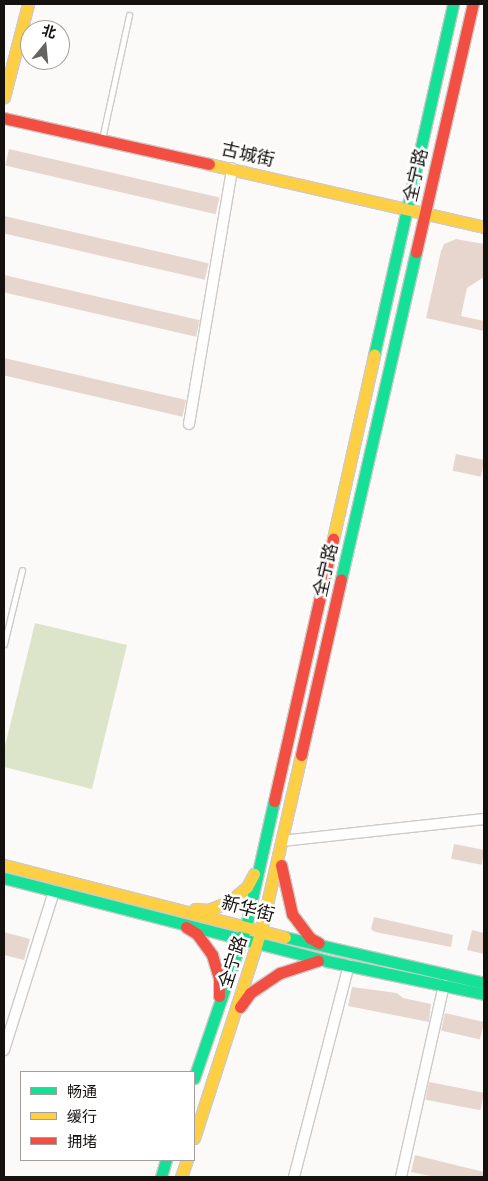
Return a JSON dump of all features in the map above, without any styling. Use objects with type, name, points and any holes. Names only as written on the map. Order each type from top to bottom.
[{"type":"main road","points":[[4,97],[28,4]]},
{"type":"main road","name":"全宁路","points":[[195,1075],[246,926],[453,4]]},
{"type":"main road","name":"全宁路","points":[[195,1135],[258,943],[473,4]]},
{"type":"main road","name":"古城街","points":[[4,118],[484,227]]},
{"type":"main road","points":[[281,846],[282,878],[292,914],[310,938],[330,949]]},
{"type":"main road","points":[[164,905],[208,910],[229,902],[250,883],[264,847]]},
{"type":"main road","name":"新华街","points":[[4,865],[330,949],[484,982]]},
{"type":"main road","name":"新华街","points":[[4,878],[327,960],[484,994]]},
{"type":"main road","points":[[155,916],[187,927],[204,942],[216,967],[220,989],[215,1016]]},
{"type":"main road","points":[[231,1025],[241,1005],[263,983],[296,965],[327,960]]},
{"type":"main road","points":[[161,1177],[166,1161]]},
{"type":"main road","points":[[181,1177],[186,1161]]},
{"type":"street","points":[[189,424],[232,169]]},
{"type":"street","points":[[281,846],[484,819]]},
{"type":"street","points":[[4,1050],[54,891]]},
{"type":"street","points":[[294,1177],[349,965]]},
{"type":"street","points":[[401,1177],[444,985]]},
{"type":"lane","points":[[102,140],[129,15]]},
{"type":"lane","points":[[4,644],[22,570]]},
{"type":"green space","points":[[35,623],[127,645],[92,789],[4,767],[4,750]]},
{"type":"building","points":[[9,149],[219,198],[216,214],[5,166]]},
{"type":"building","points":[[4,216],[209,263],[205,280],[4,233]]},
{"type":"building","points":[[456,239],[484,244],[484,277],[467,288],[461,316],[484,321],[484,331],[426,318],[441,251],[444,244]]},
{"type":"building","points":[[4,275],[200,320],[196,337],[4,292]]},
{"type":"building","points":[[4,358],[186,400],[182,417],[4,375]]},
{"type":"building","points":[[456,454],[484,460],[481,477],[452,471]]},
{"type":"building","points":[[454,844],[484,850],[482,865],[451,859]]},
{"type":"building","points":[[374,917],[453,935],[451,947],[375,932],[371,929]]},
{"type":"building","points":[[472,930],[484,933],[484,954],[467,950]]},
{"type":"building","points":[[4,932],[30,939],[24,960],[4,955]]},
{"type":"building","points":[[352,987],[397,993],[403,998],[431,1004],[429,1022],[348,1006]]},
{"type":"building","points":[[445,1013],[484,1022],[480,1040],[441,1031]]},
{"type":"building","points":[[429,1082],[484,1093],[481,1110],[426,1100]]},
{"type":"building","points":[[415,1155],[484,1172],[484,1177],[435,1177],[411,1172]]},
{"type":"traffic: fast","points":[[374,355],[453,4]]},
{"type":"traffic: fast","points":[[341,579],[416,252]]},
{"type":"traffic: fast","points":[[195,1075],[246,926],[274,801]]},
{"type":"traffic: fast","points":[[4,878],[327,961],[484,994]]},
{"type":"traffic: fast","points":[[285,937],[484,983]]},
{"type":"traffic: fast","points":[[161,1177],[166,1161]]},
{"type":"traffic: slow","points":[[4,97],[28,4]]},
{"type":"traffic: slow","points":[[209,164],[484,227]]},
{"type":"traffic: slow","points":[[333,539],[374,355]]},
{"type":"traffic: slow","points":[[195,1135],[261,930],[301,755]]},
{"type":"traffic: slow","points":[[4,865],[285,937]]},
{"type":"traffic: slow","points":[[195,909],[208,910],[229,902],[247,887],[254,874]]},
{"type":"traffic: slow","points":[[181,1177],[187,1161]]},
{"type":"traffic: jam","points":[[416,252],[473,4]]},
{"type":"traffic: jam","points":[[4,118],[209,164]]},
{"type":"traffic: jam","points":[[274,801],[333,539]]},
{"type":"traffic: jam","points":[[301,755],[341,579]]},
{"type":"traffic: jam","points":[[281,865],[292,914],[310,938],[319,943]]},
{"type":"traffic: jam","points":[[186,927],[197,934],[212,955],[219,978],[219,996]]},
{"type":"traffic: jam","points":[[240,1007],[250,993],[280,973],[318,961]]}]
